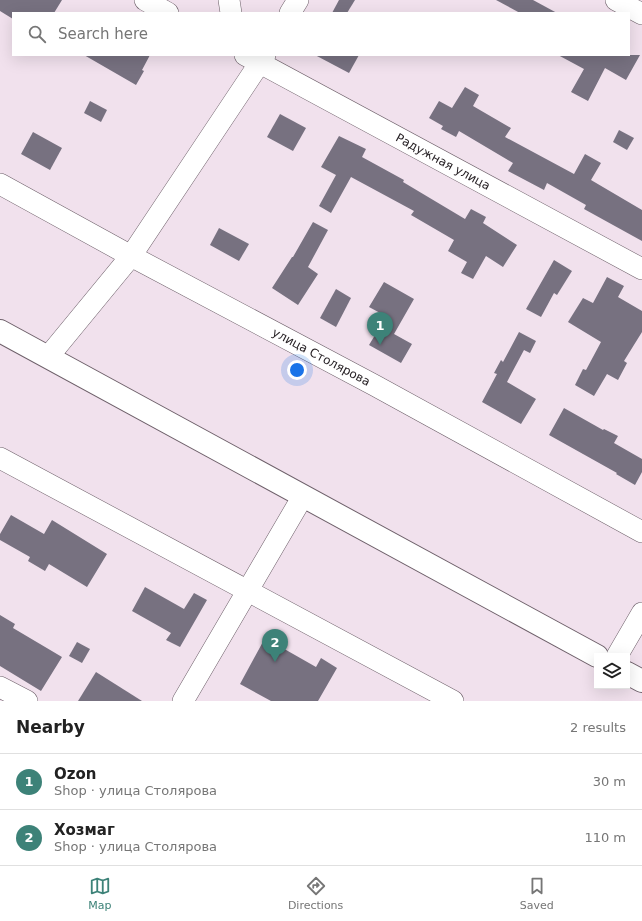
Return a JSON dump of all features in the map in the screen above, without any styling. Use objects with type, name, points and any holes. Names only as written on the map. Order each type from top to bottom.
[{"type":"main road","points":[[0,331],[594,654]]},
{"type":"main road","points":[[630,675],[642,681]]},
{"type":"street","points":[[145,0],[166,12]]},
{"type":"street","points":[[229,0],[231,12]]},
{"type":"street","points":[[291,12],[298,0]]},
{"type":"street","points":[[616,0],[642,14]]},
{"type":"street","points":[[48,357],[131,256],[256,58]]},
{"type":"street","name":"Радужная улица","points":[[256,58],[642,269]]},
{"type":"street","name":"улица Столярова","points":[[0,184],[642,532]]},
{"type":"street","points":[[0,458],[453,701]]},
{"type":"street","points":[[183,701],[304,496]]},
{"type":"street","points":[[619,653],[642,613]]},
{"type":"street","points":[[0,687],[28,701]]},
{"type":"building","points":[[0,0],[62,0],[55,12],[12,12],[12,18],[0,11]]},
{"type":"building","points":[[339,0],[355,0],[348,12],[333,12]]},
{"type":"building","points":[[496,0],[533,0],[555,12],[518,12]]},
{"type":"building","points":[[640,55],[626,80],[605,68],[588,101],[571,92],[584,69],[560,56]]},
{"type":"building","points":[[86,56],[149,56],[142,70],[144,71],[136,85]]},
{"type":"building","points":[[317,56],[358,56],[349,73]]},
{"type":"building","points":[[465,87],[479,95],[473,106],[511,128],[505,137],[574,174],[585,154],[601,163],[591,180],[642,210],[642,241],[584,209],[586,205],[547,183],[544,190],[508,171],[513,163],[459,131],[456,137],[441,129],[443,126],[429,118],[439,101],[452,108]]},
{"type":"building","points":[[90,101],[107,110],[101,122],[84,113]]},
{"type":"building","points":[[280,114],[306,128],[293,151],[267,137]]},
{"type":"building","points":[[619,130],[634,138],[627,150],[613,142]]},
{"type":"building","points":[[33,132],[62,148],[50,170],[21,154]]},
{"type":"building","points":[[339,136],[366,149],[362,157],[404,180],[403,182],[465,219],[471,209],[486,217],[483,223],[517,245],[503,267],[486,256],[473,279],[461,273],[467,262],[448,251],[454,240],[411,215],[414,211],[351,177],[331,213],[319,206],[336,175],[321,167]]},
{"type":"building","points":[[313,222],[328,230],[308,267],[318,274],[298,305],[272,288],[293,257]]},
{"type":"building","points":[[219,228],[249,244],[239,261],[210,245]]},
{"type":"building","points":[[554,260],[572,271],[557,295],[554,293],[541,317],[526,309]]},
{"type":"building","points":[[607,277],[624,286],[618,297],[642,311],[642,332],[624,361],[627,363],[618,380],[607,374],[594,396],[575,385],[583,369],[586,370],[601,342],[568,322],[583,298],[593,303]]},
{"type":"building","points":[[384,282],[414,299],[394,334],[412,344],[401,363],[369,345],[383,322],[378,319],[382,314],[369,307]]},
{"type":"building","points":[[336,289],[351,298],[336,327],[320,318]]},
{"type":"building","points":[[519,332],[536,341],[530,353],[524,350],[507,382],[536,399],[521,424],[482,402],[497,374],[494,373],[501,360],[503,362]]},
{"type":"building","points":[[564,408],[603,430],[604,429],[618,436],[614,443],[642,459],[642,472],[635,485],[616,474],[617,473],[549,435]]},
{"type":"building","points":[[11,515],[44,534],[52,520],[107,554],[87,587],[49,564],[45,571],[28,561],[30,557],[0,540],[0,534]]},
{"type":"building","points":[[145,587],[184,609],[194,593],[207,600],[180,647],[166,640],[171,633],[132,611]]},
{"type":"building","points":[[0,615],[15,624],[13,628],[62,657],[41,691],[0,666]]},
{"type":"building","points":[[265,638],[316,667],[321,658],[337,668],[318,701],[271,701],[240,684]]},
{"type":"building","points":[[77,642],[90,649],[82,663],[69,656]]},
{"type":"building","points":[[96,672],[142,701],[78,701]]},
{"type":"place","name":"Ozon","points":[[380,345]]},
{"type":"place","name":"Хозмаг","points":[[275,662]]}]
